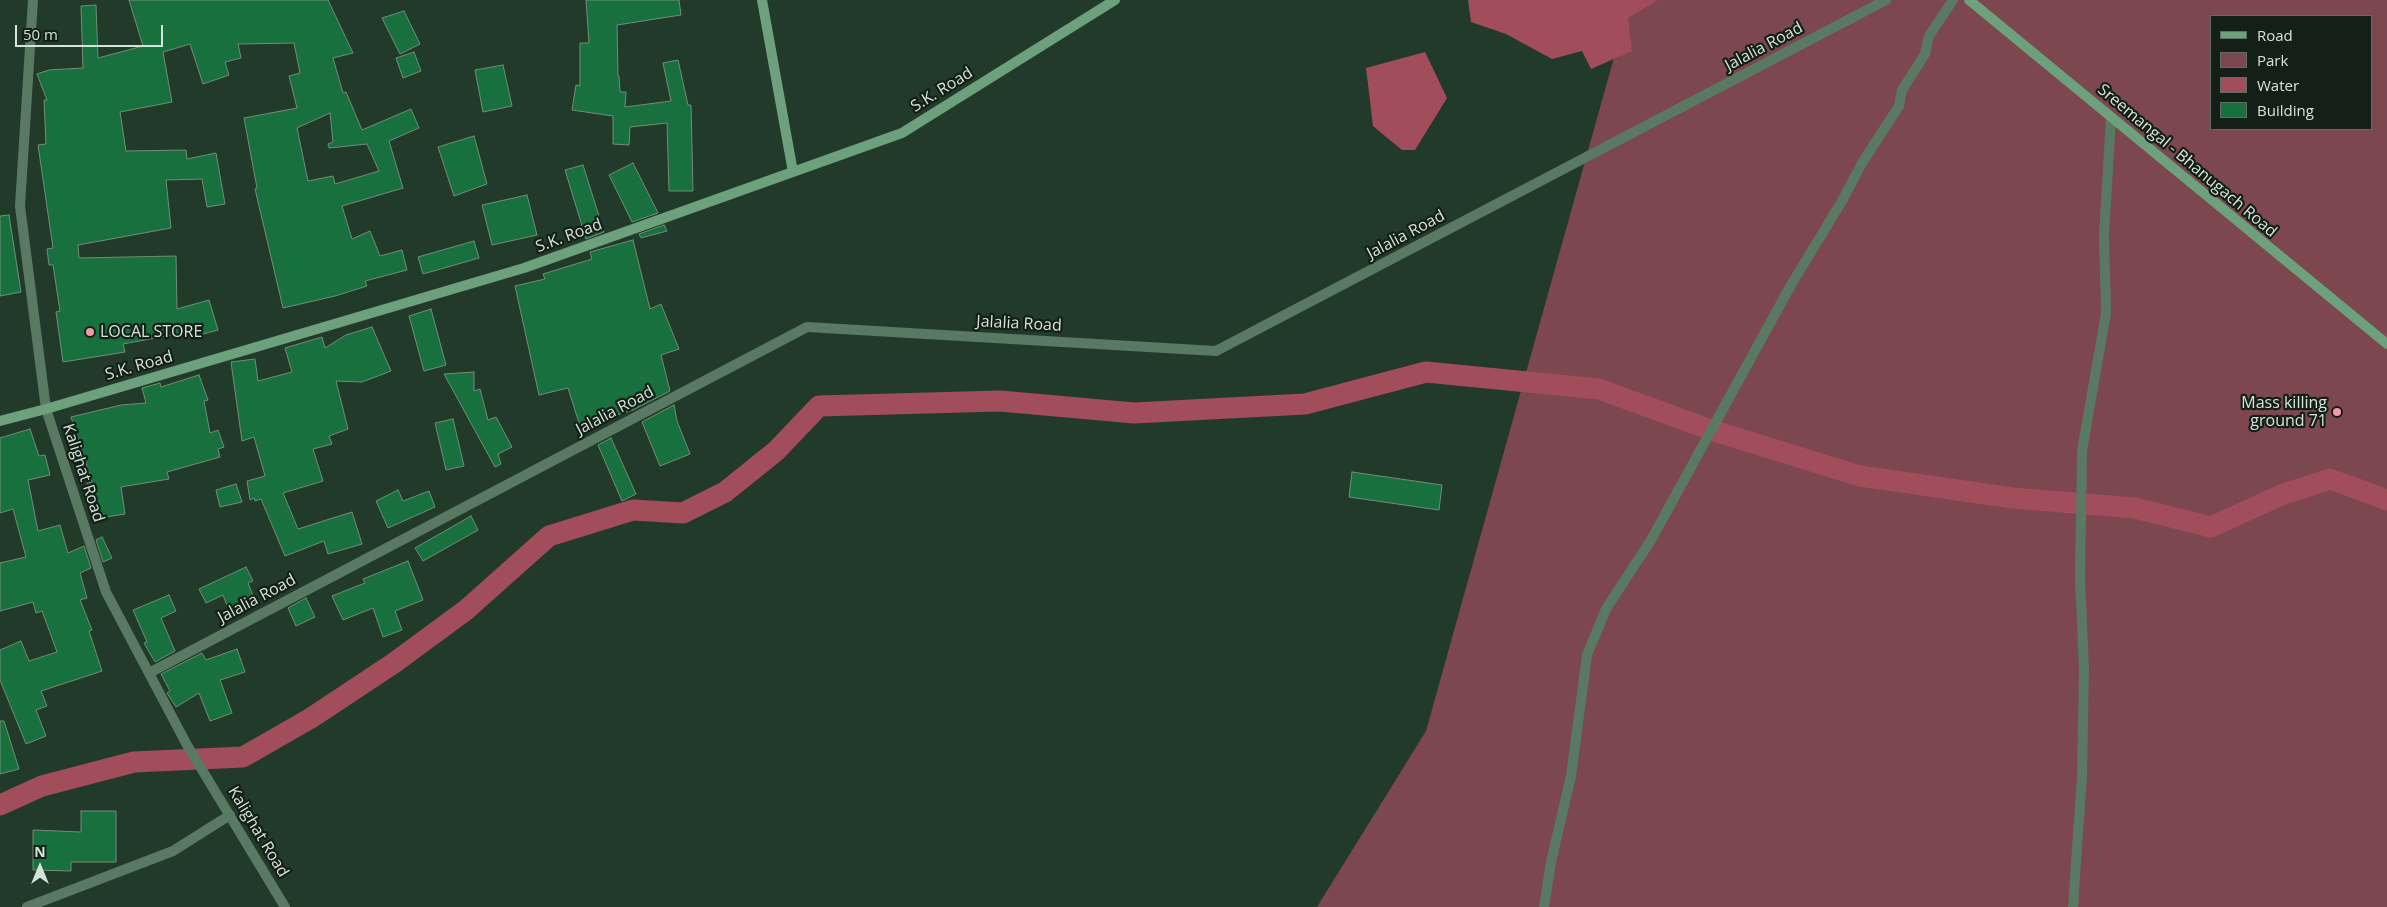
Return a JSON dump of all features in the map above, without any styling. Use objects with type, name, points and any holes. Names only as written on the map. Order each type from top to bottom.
[{"type":"main road","points":[[762,0],[793,172]]},
{"type":"main road","name":"S.K. Road","points":[[0,421],[524,268],[902,133],[1115,0]]},
{"type":"main road","name":"Sreemangal - Bhanugach Road","points":[[1969,0],[2387,344]]},
{"type":"street","name":"Kalighat Road","points":[[33,0],[20,206],[46,409],[106,592],[187,745],[285,907]]},
{"type":"street","name":"Jalalia Road","points":[[149,673],[807,327],[1216,351],[1886,0]]},
{"type":"street","points":[[1544,907],[1551,862],[1571,776],[1587,655],[1606,609],[1651,540],[1791,285],[1842,201],[1862,163],[1899,106],[1902,90],[1925,54],[1929,36],[1953,0]]},
{"type":"street","points":[[2073,907],[2082,776],[2084,669],[2080,578],[2082,462],[2106,313],[2104,235],[2111,118]]},
{"type":"street","points":[[27,907],[173,851],[230,815]]},
{"type":"green space","points":[[1630,0],[2387,0],[2387,907],[1317,907],[1426,731]]},
{"type":"water","points":[[1468,0],[1658,0],[1628,18],[1632,51],[1591,69],[1582,51],[1552,59],[1506,34],[1471,22]]},
{"type":"water","points":[[1425,52],[1447,98],[1415,150],[1402,150],[1373,126],[1366,68]]},
{"type":"building","points":[[129,0],[328,0],[353,53],[333,58],[343,93],[346,92],[362,130],[411,109],[419,128],[389,141],[403,188],[342,206],[352,239],[370,231],[380,256],[402,250],[407,270],[365,281],[367,286],[335,296],[283,308],[255,189],[257,188],[244,118],[297,108],[289,76],[300,73],[294,43],[238,44],[241,58],[225,62],[229,75],[203,84],[190,44],[163,52],[172,102],[120,112],[126,151],[186,150],[187,159],[216,153],[225,204],[207,207],[202,179],[166,180],[171,228],[78,245],[79,258],[176,256],[177,309],[209,300],[218,330],[189,338],[188,332],[123,344],[125,352],[63,362],[56,312],[60,311],[53,265],[49,265],[47,249],[53,248],[38,145],[46,144],[44,100],[47,100],[37,74],[49,70],[83,68],[81,6],[96,5],[98,58],[143,46]],"holes":[[[330,113],[333,142],[328,144],[329,148],[367,144],[379,171],[335,184],[333,176],[308,181],[297,128]]]},
{"type":"building","points":[[586,0],[679,0],[681,15],[617,25],[618,76],[620,92],[626,92],[625,107],[671,101],[663,63],[678,60],[688,105],[691,105],[693,191],[669,191],[667,123],[630,127],[629,145],[613,144],[613,116],[572,110],[576,85],[580,86],[580,43],[589,43]]},
{"type":"building","points":[[404,11],[420,44],[400,54],[382,18]]},
{"type":"building","points":[[414,52],[421,71],[403,78],[396,58]]},
{"type":"building","points":[[503,65],[512,106],[483,112],[475,70]]},
{"type":"building","points":[[474,136],[487,184],[454,196],[438,147]]},
{"type":"building","points":[[633,163],[658,213],[632,222],[609,175]]},
{"type":"building","points":[[583,165],[604,232],[586,239],[565,170]]},
{"type":"building","points":[[527,195],[537,235],[492,245],[482,205]]},
{"type":"building","points":[[9,215],[21,292],[0,296],[0,216]]},
{"type":"building","points":[[664,225],[667,231],[641,238],[639,234]]},
{"type":"building","points":[[633,240],[650,309],[661,304],[679,349],[661,355],[670,391],[633,410],[580,426],[568,388],[539,395],[515,286],[545,279],[543,274],[592,259],[590,252]]},
{"type":"building","points":[[474,241],[479,258],[423,274],[418,257]]},
{"type":"building","points":[[431,309],[446,365],[424,371],[409,316]]},
{"type":"building","points":[[372,327],[391,371],[362,382],[336,381],[348,429],[329,436],[332,444],[313,449],[323,481],[283,493],[298,529],[352,512],[362,544],[328,554],[324,541],[285,556],[261,499],[255,501],[254,498],[250,500],[247,481],[265,476],[254,437],[242,441],[231,362],[255,359],[258,381],[292,372],[285,348],[322,337],[325,348],[346,335]]},
{"type":"building","points":[[474,372],[474,391],[480,389],[488,420],[496,417],[512,447],[498,454],[501,464],[495,467],[444,374]]},
{"type":"building","points":[[199,375],[208,400],[204,401],[210,433],[218,430],[224,447],[218,449],[220,457],[167,472],[169,479],[121,487],[125,514],[93,519],[87,483],[92,482],[71,417],[121,405],[146,403],[142,388],[160,383],[161,387]]},
{"type":"building","points":[[674,405],[677,421],[690,454],[660,466],[642,422]]},
{"type":"building","points":[[453,419],[464,466],[446,470],[435,423]]},
{"type":"building","points":[[30,429],[39,456],[45,455],[50,475],[28,480],[38,531],[60,525],[68,553],[84,546],[91,568],[80,573],[87,598],[80,600],[92,630],[89,631],[102,671],[41,691],[47,706],[36,710],[46,736],[26,744],[0,680],[0,650],[21,641],[29,661],[57,652],[42,611],[36,613],[33,602],[0,611],[0,563],[26,557],[13,509],[0,513],[0,438]]},
{"type":"building","points":[[611,438],[636,494],[622,501],[598,445]]},
{"type":"building","points":[[1352,472],[1442,485],[1439,510],[1349,497]]},
{"type":"building","points":[[236,484],[242,502],[220,507],[216,490]]},
{"type":"building","points":[[398,490],[403,501],[429,491],[435,507],[388,528],[376,501]]},
{"type":"building","points":[[471,516],[478,530],[423,561],[415,548]]},
{"type":"building","points":[[102,537],[112,558],[103,562],[96,540]]},
{"type":"building","points":[[408,561],[423,600],[395,611],[402,630],[383,637],[373,608],[343,620],[332,596],[365,583],[363,579]]},
{"type":"building","points":[[246,567],[253,581],[248,583],[257,606],[231,616],[223,595],[206,603],[199,589]]},
{"type":"building","points":[[169,595],[176,611],[161,618],[175,651],[155,662],[144,643],[147,642],[133,610]]},
{"type":"building","points":[[306,598],[315,617],[296,626],[288,608]]},
{"type":"building","points":[[237,649],[245,672],[220,680],[232,713],[210,721],[199,693],[176,707],[167,693],[170,691],[161,674],[202,653],[206,660]]},
{"type":"building","points":[[0,721],[4,721],[19,769],[0,774]]},
{"type":"building","points":[[81,811],[116,811],[116,862],[71,862],[71,871],[33,870],[33,830],[81,832]]},
{"type":"waterway","points":[[0,805],[42,786],[134,762],[243,757],[311,718],[394,663],[466,610],[549,536],[633,510],[683,513],[725,492],[776,451],[819,406],[1000,401],[1134,413],[1305,404],[1426,372],[1599,389],[1711,430],[1860,476],[2013,498],[2135,508],[2211,527],[2281,495],[2330,479],[2387,500]]},
{"type":"place","name":"LOCAL STORE","points":[[90,332]]},
{"type":"place","name":"Mass killing ground 71","points":[[2337,412]]}]
